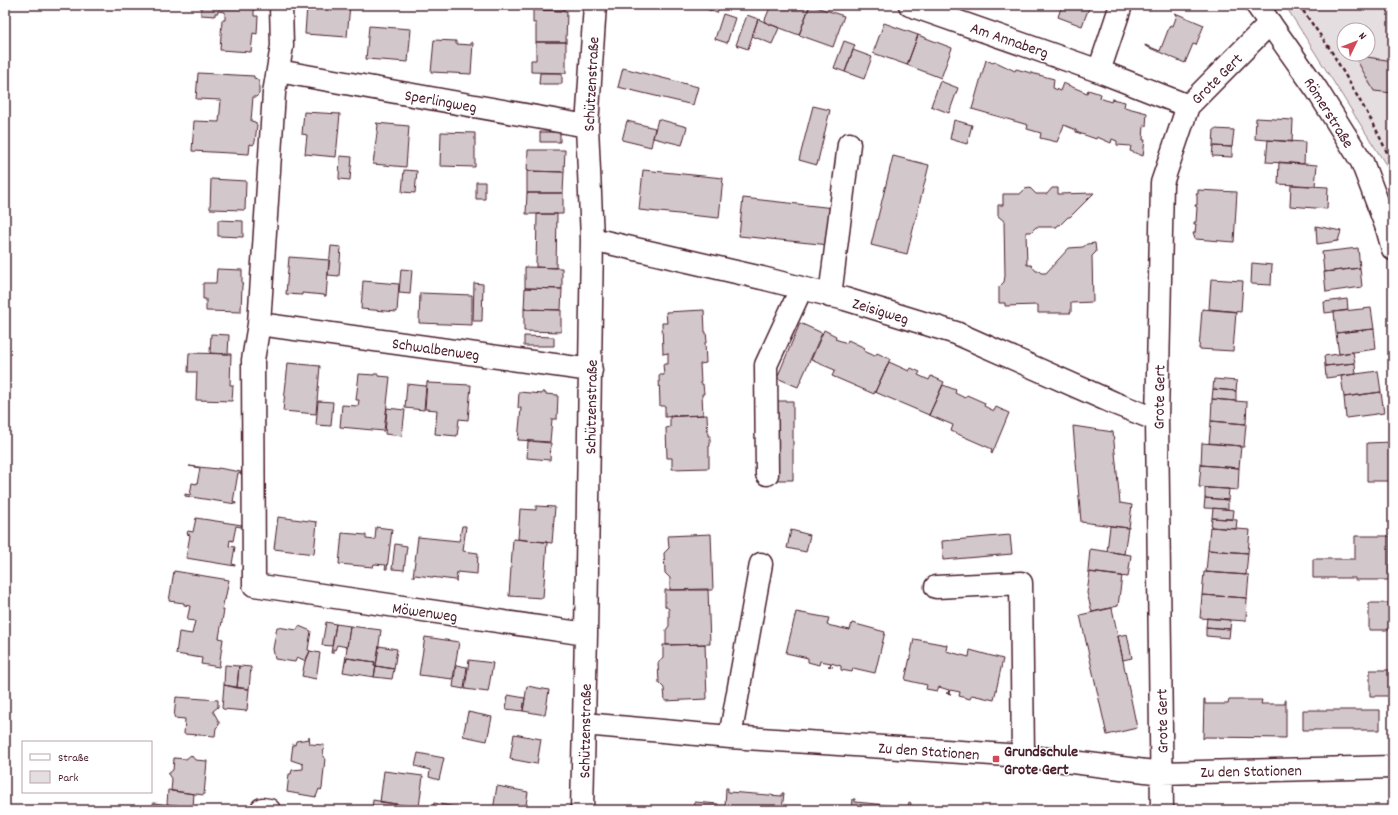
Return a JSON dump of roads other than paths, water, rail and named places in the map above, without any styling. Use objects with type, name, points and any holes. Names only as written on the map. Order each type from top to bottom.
[{"type":"street","points":[[259,324],[274,93],[286,73],[282,46],[281,5]]},
{"type":"street","name":"Schützenstraße","points":[[582,810],[591,370],[592,239],[587,126],[595,5]]},
{"type":"street","points":[[1099,70],[1121,5]]},
{"type":"street","name":"Römerstraße","points":[[1257,5],[1317,90],[1362,162],[1390,227],[1393,249]]},
{"type":"street","name":"Am Annaberg","points":[[917,6],[1099,70],[1188,106]]},
{"type":"street","name":"Grote Gert","points":[[1162,810],[1157,420],[1162,183],[1188,106],[1270,23]]},
{"type":"street","name":"Sperlingweg","points":[[286,73],[587,126]]},
{"type":"street","points":[[830,296],[849,144]]},
{"type":"street","name":"Zeisigweg","points":[[592,239],[801,288],[956,333],[1157,420]]},
{"type":"street","points":[[766,474],[766,365],[801,288]]},
{"type":"street","name":"Schwalbenweg","points":[[259,324],[591,370]]},
{"type":"street","name":"Möwenweg","points":[[259,324],[253,360],[254,585],[264,588],[586,634]]},
{"type":"street","points":[[730,737],[761,564]]},
{"type":"street","points":[[936,587],[1021,583],[1023,756]]},
{"type":"street","name":"Zu den Stationen","points":[[584,724],[730,737],[1023,756],[1162,773],[1393,767]]},
{"type":"place","name":"Grundschule Grote Gert","points":[[996,759]]}]
